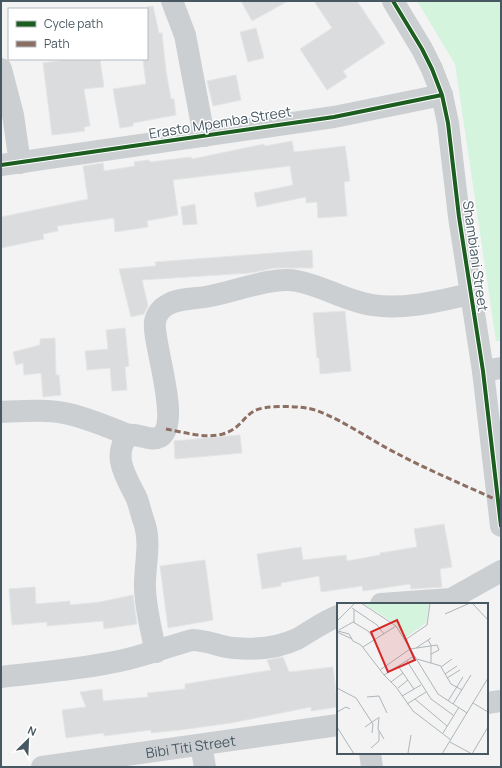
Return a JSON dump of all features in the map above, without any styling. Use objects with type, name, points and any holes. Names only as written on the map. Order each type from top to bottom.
[{"type":"street","points":[[172,1],[185,34],[204,136]]},
{"type":"street","name":"Shambiani Street","points":[[393,1],[422,49],[442,95],[448,123],[458,217],[470,294],[492,370],[501,526]]},
{"type":"street","points":[[1,69],[13,115],[11,164]]},
{"type":"street","name":"Erasto Mpemba Street","points":[[11,164],[334,116],[442,95]]},
{"type":"street","points":[[1,412],[43,411],[69,414],[94,421],[128,435],[134,434],[154,438],[160,437],[166,428],[167,420],[166,381],[156,336],[155,322],[159,312],[173,302],[281,281],[296,281],[312,285],[356,302],[394,307],[416,305],[470,294]]},
{"type":"street","points":[[128,435],[123,441],[120,460],[123,472],[138,502],[146,527],[148,544],[144,589],[150,628],[156,652]]},
{"type":"street","points":[[395,603],[451,599],[501,571]]},
{"type":"street","points":[[1,677],[69,670],[127,660],[192,640],[201,640],[233,648],[266,648],[282,645],[337,617]]},
{"type":"street","points":[[488,703],[501,701]]},
{"type":"street","name":"Bibi Titi Street","points":[[42,767],[337,725]]},
{"type":"street","points":[[201,745],[205,767]]},
{"type":"street","points":[[370,754],[372,767]]},
{"type":"green space","points":[[417,1],[501,1],[501,341],[496,341],[455,64]]},
{"type":"building","points":[[241,1],[288,1],[252,21]]},
{"type":"building","points":[[314,1],[357,1],[385,43],[343,71],[347,77],[327,90],[300,49],[332,28]]},
{"type":"building","points":[[153,6],[159,33],[162,33],[166,71],[171,99],[174,99],[176,115],[133,123],[133,126],[120,128],[113,89],[146,84],[143,60],[148,60],[147,7]]},
{"type":"building","points":[[256,28],[264,58],[248,62],[240,32]]},
{"type":"building","points":[[64,60],[100,60],[104,87],[84,89],[90,126],[84,127],[85,131],[52,135],[43,63]]},
{"type":"building","points":[[236,75],[241,100],[213,106],[207,81]]},
{"type":"building","points":[[292,141],[294,152],[345,146],[350,181],[344,182],[347,216],[318,218],[317,202],[306,203],[306,197],[257,207],[254,193],[293,185],[290,166],[173,180],[178,215],[147,221],[148,227],[115,232],[114,218],[57,226],[58,231],[43,234],[44,239],[1,248],[1,217],[88,199],[83,166],[103,163],[104,171],[135,166],[134,162],[149,160],[150,162],[191,157],[192,159],[264,144],[265,146]]},
{"type":"building","points":[[195,204],[197,224],[183,225],[181,207]]},
{"type":"building","points":[[312,250],[313,268],[275,268],[250,273],[142,280],[148,306],[144,314],[131,317],[119,269],[156,266],[155,262]]},
{"type":"building","points":[[345,311],[351,371],[320,374],[313,313]]},
{"type":"building","points":[[125,328],[129,366],[125,367],[127,390],[112,391],[110,368],[87,370],[85,351],[108,349],[106,330]]},
{"type":"building","points":[[55,338],[56,375],[59,375],[61,395],[43,397],[41,373],[24,375],[23,363],[16,365],[13,352],[40,345],[40,339]]},
{"type":"building","points":[[240,435],[242,453],[175,459],[174,441]]},
{"type":"building","points":[[444,524],[452,567],[440,569],[442,587],[411,589],[410,584],[363,591],[362,586],[321,592],[319,576],[281,583],[281,586],[262,589],[257,554],[301,547],[303,560],[346,555],[347,561],[380,555],[380,553],[417,547],[414,529]]},
{"type":"building","points":[[205,560],[213,620],[168,628],[160,566]]},
{"type":"building","points":[[35,587],[36,604],[70,601],[70,605],[100,602],[133,595],[137,624],[104,629],[103,621],[47,626],[47,622],[12,625],[9,589]]},
{"type":"building","points":[[283,657],[289,672],[333,667],[337,707],[311,711],[311,707],[231,723],[180,730],[151,733],[151,730],[104,736],[104,733],[66,738],[62,710],[86,707],[80,692],[102,689],[103,701],[148,697],[147,693],[185,689],[185,684],[271,670],[267,660]]},
{"type":"marked path","points":[[166,429],[209,436],[229,432],[250,414],[259,409],[279,406],[316,410],[410,460],[497,500]]},
{"type":"cycle path","points":[[393,1],[422,49],[432,69],[442,95],[448,123],[459,217],[483,371],[501,526]]},
{"type":"cycle path","points":[[1,165],[334,117],[442,95]]}]
